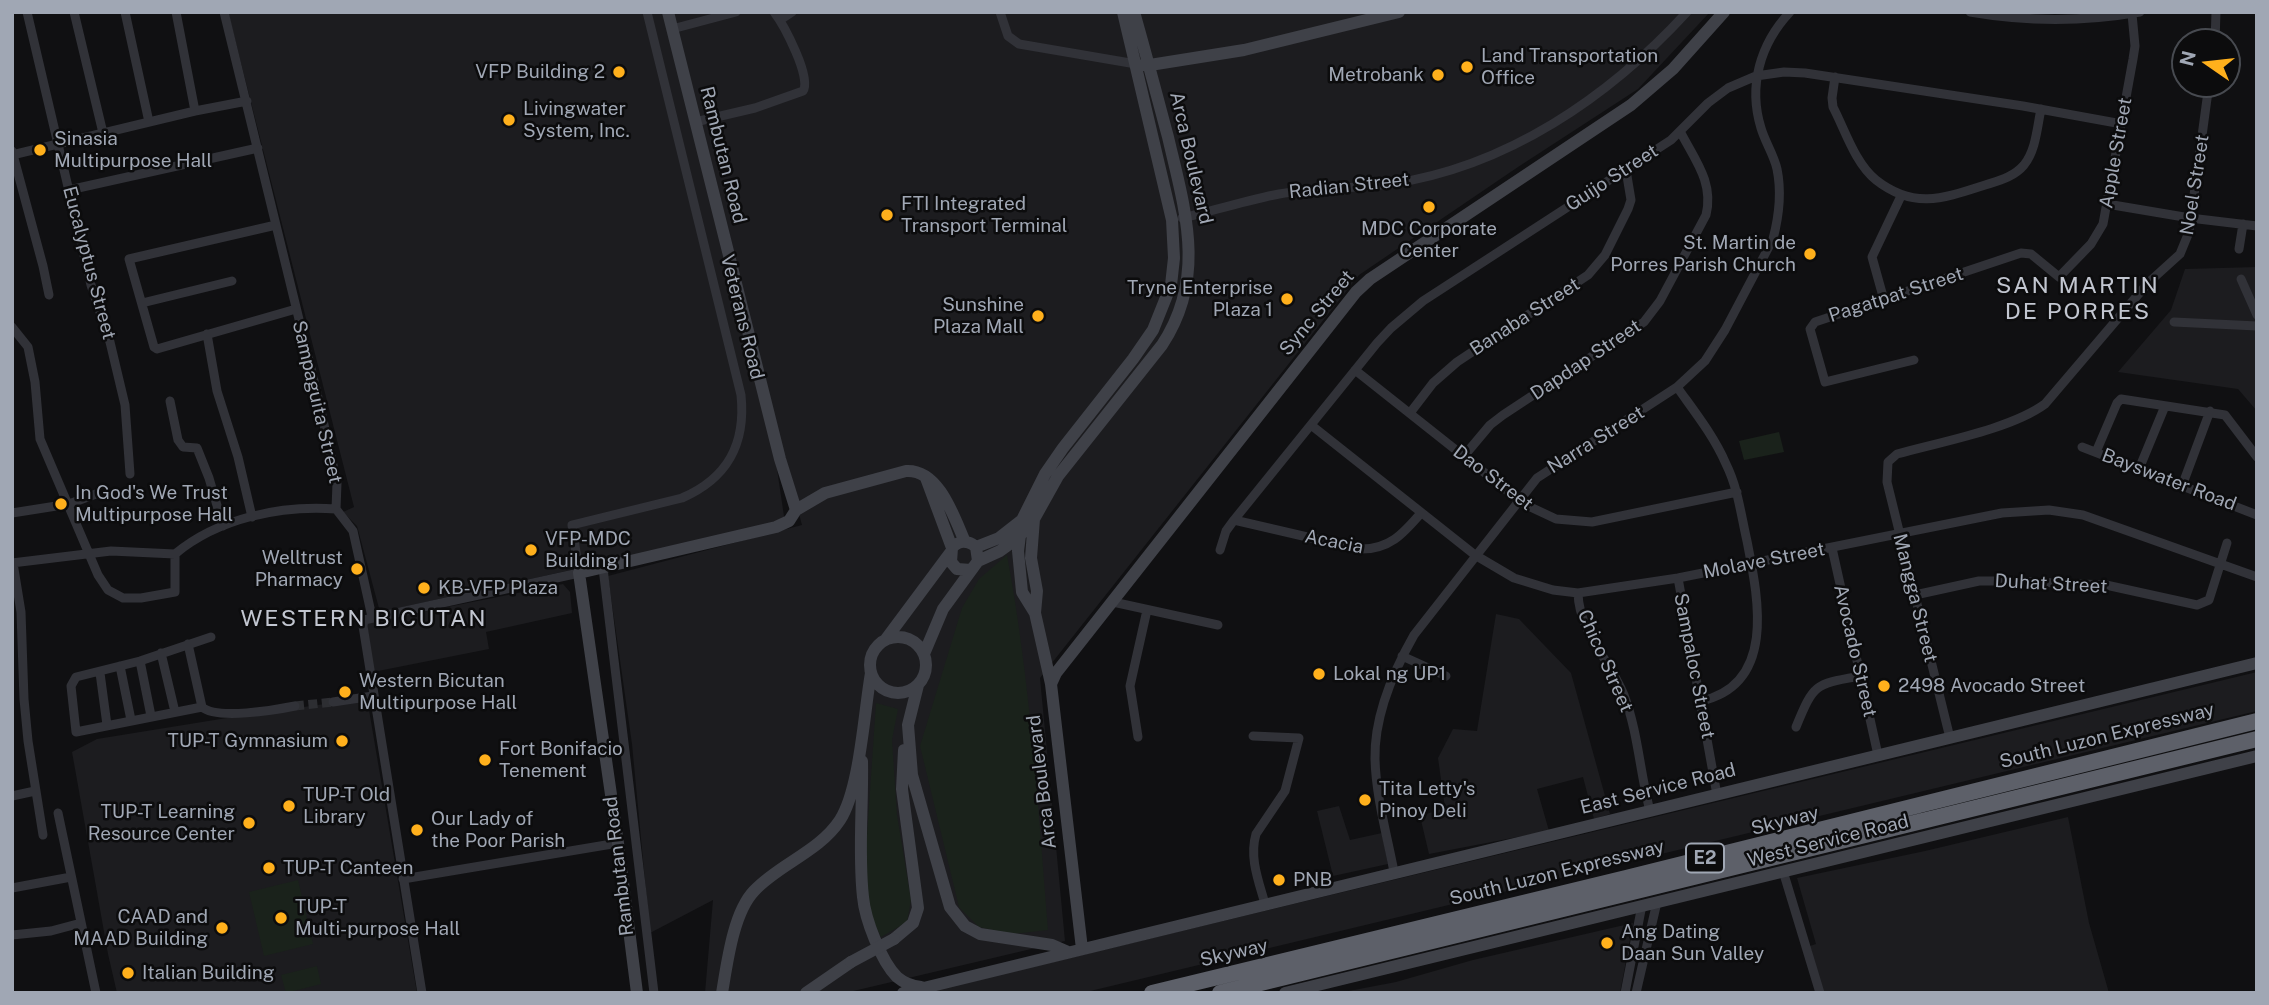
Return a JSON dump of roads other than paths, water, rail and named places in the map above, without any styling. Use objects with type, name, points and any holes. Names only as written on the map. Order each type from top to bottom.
[{"type":"highway","name":"South Luzon Expressway","points":[[1152,993],[2257,720]]},
{"type":"highway","name":"Skyway","points":[[1160,993],[1627,882],[2257,726]]},
{"type":"highway","name":"Skyway","points":[[1220,993],[2257,739]]},
{"type":"highway","name":"E2","points":[[1240,993],[2257,745]]},
{"type":"main road","name":"Rambutan Road","points":[[668,12],[776,446],[796,510]]},
{"type":"main road","name":"Arca Boulevard","points":[[924,654],[937,619],[974,565],[1018,538],[1045,474],[1153,330],[1171,285],[1174,258],[1172,220],[1123,12]]},
{"type":"main road","name":"Arca Boulevard","points":[[970,544],[999,538],[1028,519],[1058,476],[1171,333],[1181,309],[1187,285],[1190,253],[1187,217],[1135,12]]},
{"type":"main road","points":[[1136,64],[1150,65],[1244,50],[1399,12]]},
{"type":"main road","name":"Sync Street","points":[[1051,684],[1056,673],[1356,292],[1370,279],[1631,106],[1673,69],[1724,12]]},
{"type":"main road","points":[[579,573],[776,527],[789,521],[796,510],[825,493],[906,471],[915,471],[925,478],[937,487],[970,544],[974,565],[957,569],[951,562],[951,551],[925,478]]},
{"type":"main road","name":"Arca Boulevard","points":[[1028,519],[1037,591],[1035,613]]},
{"type":"main road","name":"Arca Boulevard","points":[[1018,538],[1018,569],[1022,592],[1035,613],[1051,684],[1082,948]]},
{"type":"main road","points":[[886,639],[951,551],[960,542],[970,544]]},
{"type":"main road","name":"Rambutan Road","points":[[579,573],[618,843],[636,993]]},
{"type":"main road","points":[[722,993],[737,923],[746,901],[759,886],[813,847],[840,821],[850,795],[862,736],[872,654],[877,645],[886,639],[906,638],[917,644],[924,654],[926,670],[918,685],[908,725],[902,789],[918,908],[913,923],[894,939],[851,962],[806,993]]},
{"type":"main road","points":[[1042,641],[1055,654],[1071,654]]},
{"type":"main road","name":"East Service Road","points":[[903,993],[2257,663]]},
{"type":"main road","points":[[871,673],[878,685],[893,693],[907,692],[918,685]]},
{"type":"main road","points":[[908,725],[915,786],[953,912],[965,926],[980,934],[1052,945],[1068,952]]},
{"type":"main road","points":[[862,736],[861,875],[866,911],[890,969],[904,982],[925,987]]},
{"type":"main road","name":"West Service Road","points":[[1285,993],[2257,756]]},
{"type":"street","name":"Eucalyptus Street","points":[[27,12],[92,285],[110,342],[125,405],[130,474]]},
{"type":"street","points":[[74,12],[103,132]]},
{"type":"street","points":[[125,12],[149,122]]},
{"type":"street","points":[[176,12],[195,111]]},
{"type":"street","name":"Sampaguita Street","points":[[224,12],[337,483],[336,509],[353,531],[372,617],[365,620],[363,626],[422,993]]},
{"type":"street","name":"Veterans Road","points":[[579,573],[572,525],[697,492],[721,472],[731,458],[741,429],[741,395],[647,12]]},
{"type":"street","points":[[695,122],[740,112],[803,91],[806,78],[777,16],[792,12]]},
{"type":"street","points":[[1000,12],[1008,36],[1019,44],[1136,64]]},
{"type":"street","name":"Radian Street","points":[[1172,220],[1279,194],[1392,184],[1473,162],[1552,125],[1585,103],[1627,71],[1687,12]]},
{"type":"street","name":"Narra Street","points":[[1394,872],[1375,758],[1383,706],[1402,656],[1414,635],[1537,478],[1677,387],[1705,360],[1725,330],[1773,239],[1777,224],[1780,199],[1778,178],[1758,118],[1756,76],[1775,30],[1790,12]]},
{"type":"street","points":[[1970,12],[2060,21],[2136,13]]},
{"type":"street","points":[[672,29],[698,17],[734,13]]},
{"type":"street","name":"Apple Street","points":[[2059,277],[2091,244],[2099,232],[2108,204],[2135,46],[2136,13]]},
{"type":"street","name":"Guijo Street","points":[[1220,550],[1226,531],[1234,520],[1391,328],[1423,301],[1681,133],[1703,108],[1728,88],[1756,76],[1795,72],[2122,124]]},
{"type":"street","points":[[1835,77],[1833,107],[1861,162],[1878,181],[1901,196],[1920,199],[1947,197],[2017,173],[2026,163],[2034,146],[2041,109]]},
{"type":"street","name":"Noel Street","points":[[1891,458],[2033,413],[2045,404],[2148,284],[2180,254],[2187,241],[2208,98]]},
{"type":"street","points":[[48,295],[43,266],[13,154],[247,101]]},
{"type":"street","name":"Dapdap Street","points":[[1464,456],[1490,425],[1640,326],[1660,301],[1709,205],[1705,177],[1681,133]]},
{"type":"street","points":[[69,190],[258,148]]},
{"type":"street","name":"Banaba Street","points":[[1409,413],[1433,383],[1457,362],[1596,268],[1631,201],[1626,170]]},
{"type":"street","points":[[1884,300],[1872,257],[1901,196]]},
{"type":"street","points":[[2108,204],[2257,226]]},
{"type":"street","points":[[276,225],[129,259],[154,347],[160,348],[296,309]]},
{"type":"street","points":[[2239,249],[2243,225]]},
{"type":"street","name":"Pagatpat Street","points":[[1914,360],[1824,382],[1810,329],[1815,322],[2021,253],[2031,254],[2059,277]]},
{"type":"street","points":[[2241,279],[2257,314]]},
{"type":"street","points":[[142,303],[232,281]]},
{"type":"street","points":[[2174,322],[2257,326]]},
{"type":"street","points":[[12,327],[28,347],[35,382],[40,439],[88,552],[108,590],[130,599],[175,592],[175,554]]},
{"type":"street","points":[[207,334],[217,391],[238,457],[252,517]]},
{"type":"street","name":"Dao Street","points":[[1355,370],[1519,500],[1539,513],[1556,519],[1583,523],[1737,492]]},
{"type":"street","points":[[1677,387],[1720,451],[1737,492],[1759,614],[1752,654],[1740,680],[1729,691],[1701,701]]},
{"type":"street","points":[[2096,452],[2119,400],[2225,415],[2257,457]]},
{"type":"street","points":[[170,401],[178,440],[183,447],[197,448],[223,526]]},
{"type":"street","points":[[2139,469],[2165,406]]},
{"type":"street","points":[[2182,486],[2210,411]]},
{"type":"street","name":"Molave Street","points":[[1311,425],[1475,555],[1514,578],[1553,590],[1578,593],[1678,578],[2002,513],[2049,510],[2083,515],[2257,577]]},
{"type":"street","name":"Bayswater Road","points":[[2082,447],[2257,514]]},
{"type":"street","name":"Mangga Street","points":[[1891,458],[1886,471],[1887,482],[1950,738]]},
{"type":"street","points":[[12,513],[69,504],[96,494]]},
{"type":"street","points":[[43,835],[23,699],[23,646],[13,563],[88,552],[175,554],[190,541],[252,517],[308,508],[336,509]]},
{"type":"street","name":"Acacia","points":[[1234,520],[1359,549],[1372,549],[1399,538],[1421,513]]},
{"type":"street","name":"Duhat Street","points":[[1915,595],[1979,581],[2008,581],[2106,585],[2197,605],[2209,600],[2227,543]]},
{"type":"street","name":"Avocado Street","points":[[1832,548],[1878,755]]},
{"type":"street","name":"Rambutan Road","points":[[603,568],[654,993]]},
{"type":"street","points":[[372,617],[579,573]]},
{"type":"street","name":"Sampaloc Street","points":[[1678,578],[1717,795]]},
{"type":"street","name":"Chico Street","points":[[1578,593],[1578,606],[1585,625],[1625,696],[1650,811]]},
{"type":"street","points":[[1113,602],[1218,625]]},
{"type":"street","points":[[1138,737],[1130,686],[1147,610]]},
{"type":"street","points":[[202,707],[76,732],[71,686],[76,677],[100,673],[211,637]]},
{"type":"street","points":[[188,645],[202,707],[207,712],[233,713],[295,706]]},
{"type":"street","points":[[12,648],[23,646]]},
{"type":"street","points":[[160,653],[175,712]]},
{"type":"street","points":[[1402,656],[1446,676]]},
{"type":"street","points":[[140,661],[151,716]]},
{"type":"street","points":[[120,666],[131,720]]},
{"type":"street","points":[[100,673],[107,725]]},
{"type":"street","points":[[1796,727],[1813,691],[1823,683],[1861,676]]},
{"type":"street","points":[[333,702],[373,696]]},
{"type":"street","points":[[12,701],[23,699]]},
{"type":"street","points":[[1253,736],[1299,738],[1285,791],[1256,834],[1254,842],[1253,856],[1265,904]]},
{"type":"street","points":[[12,796],[35,791]]},
{"type":"street","points":[[58,813],[96,993]]},
{"type":"street","points":[[403,879],[618,843]]},
{"type":"street","points":[[1783,871],[1820,993]]},
{"type":"street","points":[[12,888],[71,877]]},
{"type":"street","points":[[1636,993],[1657,902]]},
{"type":"street","points":[[1625,993],[1642,905]]},
{"type":"street","points":[[12,935],[51,931],[81,923]]},
{"type":"street","points":[[1632,953],[1643,956]]},
{"type":"tunnel","points":[[295,706],[333,702]]},
{"type":"place","name":"Land Transportation Office","points":[[1467,67]]},
{"type":"place","name":"VFP Building 2","points":[[619,72]]},
{"type":"place","name":"Metrobank","points":[[1438,75]]},
{"type":"place","name":"Livingwater System, Inc.","points":[[509,120]]},
{"type":"place","name":"Sinasia Multipurpose Hall","points":[[40,150]]},
{"type":"place","name":"MDC Corporate Center","points":[[1429,207]]},
{"type":"place","name":"FTI Integrated Transport Terminal","points":[[887,215]]},
{"type":"place","name":"St. Martin de Porres Parish Church","points":[[1810,254]]},
{"type":"place","name":"Tryne Enterprise Plaza 1","points":[[1287,299]]},
{"type":"place","name":"Sunshine Plaza Mall","points":[[1038,316]]},
{"type":"place","name":"In God's We Trust Multipurpose Hall","points":[[61,504]]},
{"type":"place","name":"VFP-MDC Building 1","points":[[531,550]]},
{"type":"place","name":"Welltrust Pharmacy","points":[[357,569]]},
{"type":"place","name":"KB-VFP Plaza","points":[[424,588]]},
{"type":"place","name":"Lokal ng UP1","points":[[1319,674]]},
{"type":"place","name":"2498 Avocado Street","points":[[1884,686]]},
{"type":"place","name":"Western Bicutan Multipurpose Hall","points":[[345,692]]},
{"type":"place","name":"TUP-T Gymnasium","points":[[342,741]]},
{"type":"place","name":"Fort Bonifacio Tenement","points":[[485,760]]},
{"type":"place","name":"Tita Letty's Pinoy Deli","points":[[1365,800]]},
{"type":"place","name":"TUP-T Old Library","points":[[289,806]]},
{"type":"place","name":"TUP-T Learning Resource Center","points":[[249,823]]},
{"type":"place","name":"Our Lady of the Poor Parish","points":[[417,830]]},
{"type":"place","name":"TUP-T Canteen","points":[[269,868]]},
{"type":"place","name":"PNB","points":[[1279,880]]},
{"type":"place","name":"TUP-T Multi-purpose Hall","points":[[281,918]]},
{"type":"place","name":"CAAD and MAAD Building","points":[[222,928]]},
{"type":"place","name":"Ang Dating Daan Sun Valley","points":[[1607,943]]},
{"type":"place","name":"Italian Building","points":[[128,973]]},
{"type":"district","name":"SAN MARTIN DE PORRES","points":[[2078,299]]},
{"type":"district","name":"WESTERN BICUTAN","points":[[364,619]]}]
